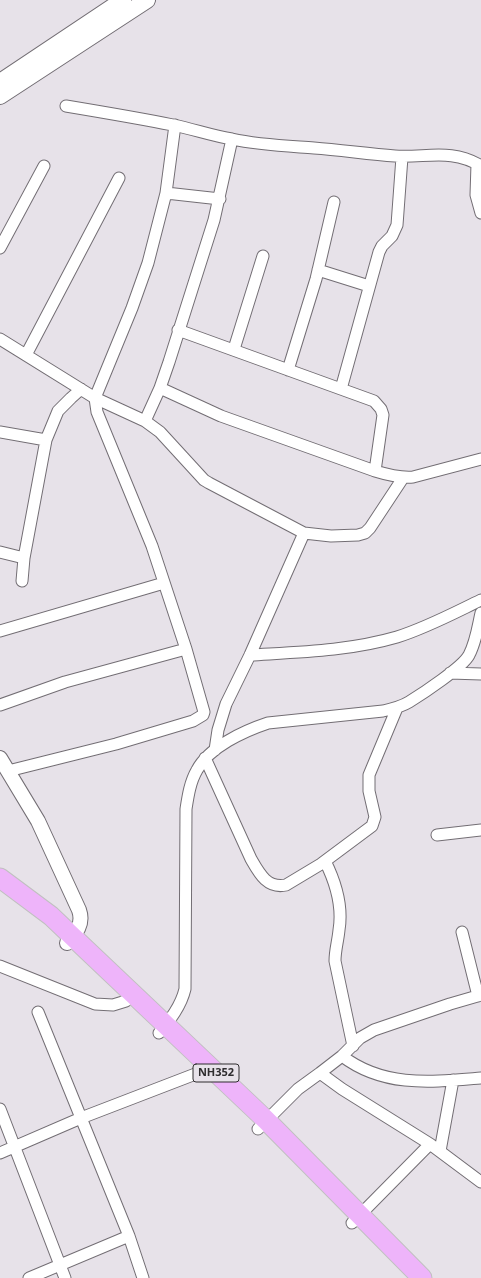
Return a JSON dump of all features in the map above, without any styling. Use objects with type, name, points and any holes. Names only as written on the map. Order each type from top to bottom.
[{"type":"highway","name":"NH352","points":[[0,878],[51,916],[70,940],[126,1001],[162,1029]]},
{"type":"highway","name":"NH352","points":[[0,890],[70,940],[262,1125],[356,1219],[422,1278]]},
{"type":"highway","name":"NH352","points":[[356,1219],[408,1278]]},
{"type":"main road","points":[[0,82],[123,0]]},
{"type":"main road","points":[[0,96],[147,0]]},
{"type":"street","points":[[66,106],[175,125],[232,140],[277,146],[315,148],[402,157],[440,155],[459,156],[479,165],[476,195],[481,213]]},
{"type":"street","points":[[8,772],[116,744],[199,718],[203,715],[204,708],[186,648],[152,546],[97,412],[96,398],[135,301],[149,257],[166,193],[175,125]]},
{"type":"street","points":[[145,421],[160,388],[169,362],[220,199],[232,140]]},
{"type":"street","points":[[341,389],[379,252],[392,236],[397,225],[402,157]]},
{"type":"street","points":[[0,248],[44,166]]},
{"type":"street","points":[[26,355],[119,178]]},
{"type":"street","points":[[166,193],[220,199]]},
{"type":"street","points":[[288,370],[318,270],[334,202]]},
{"type":"street","points":[[234,349],[263,256]]},
{"type":"street","points":[[318,270],[369,286]]},
{"type":"street","points":[[178,330],[234,349],[374,401],[381,409],[382,423],[375,471]]},
{"type":"street","points":[[0,339],[96,398],[145,421],[168,439],[209,484],[304,533],[331,536],[358,535],[365,533],[370,528],[403,478]]},
{"type":"street","points":[[160,388],[221,416],[375,471],[403,478],[481,459]]},
{"type":"street","points":[[22,581],[24,558],[46,440],[58,411],[81,389]]},
{"type":"street","points":[[0,432],[46,440]]},
{"type":"street","points":[[215,750],[218,730],[226,704],[250,655],[304,533]]},
{"type":"street","points":[[0,552],[24,558]]},
{"type":"street","points":[[0,631],[164,583]]},
{"type":"street","points":[[250,655],[323,651],[362,646],[398,636],[440,620],[481,600]]},
{"type":"street","points":[[162,1029],[180,1004],[185,989],[186,808],[193,779],[197,769],[205,758],[215,750],[252,728],[268,723],[383,711],[396,708],[408,702],[450,673],[469,656],[481,613]]},
{"type":"street","points":[[0,705],[65,682],[186,648]]},
{"type":"street","points":[[450,673],[481,674]]},
{"type":"street","points":[[205,758],[251,859],[267,882],[275,885],[286,885],[325,861],[368,829],[374,822],[374,810],[369,791],[369,775],[396,708]]},
{"type":"street","points":[[0,758],[38,822],[79,910],[81,921],[70,940]]},
{"type":"street","points":[[437,835],[481,830]]},
{"type":"street","points":[[325,861],[331,873],[339,898],[340,923],[335,950],[335,961],[353,1046]]},
{"type":"street","points":[[262,1125],[298,1089],[342,1056],[360,1038],[374,1030],[480,996],[462,932]]},
{"type":"street","points":[[0,966],[96,1004],[113,1005],[126,1001]]},
{"type":"street","points":[[38,1012],[129,1236],[143,1278]]},
{"type":"street","points":[[342,1056],[357,1066],[402,1080],[418,1082],[481,1078]]},
{"type":"street","points":[[0,1153],[81,1118],[205,1070]]},
{"type":"street","points":[[320,1073],[342,1089],[430,1144],[481,1182]]},
{"type":"street","points":[[440,1151],[453,1080]]},
{"type":"street","points":[[0,1109],[65,1278]]},
{"type":"street","points":[[356,1219],[430,1144]]},
{"type":"street","points":[[29,1278],[129,1236]]}]
